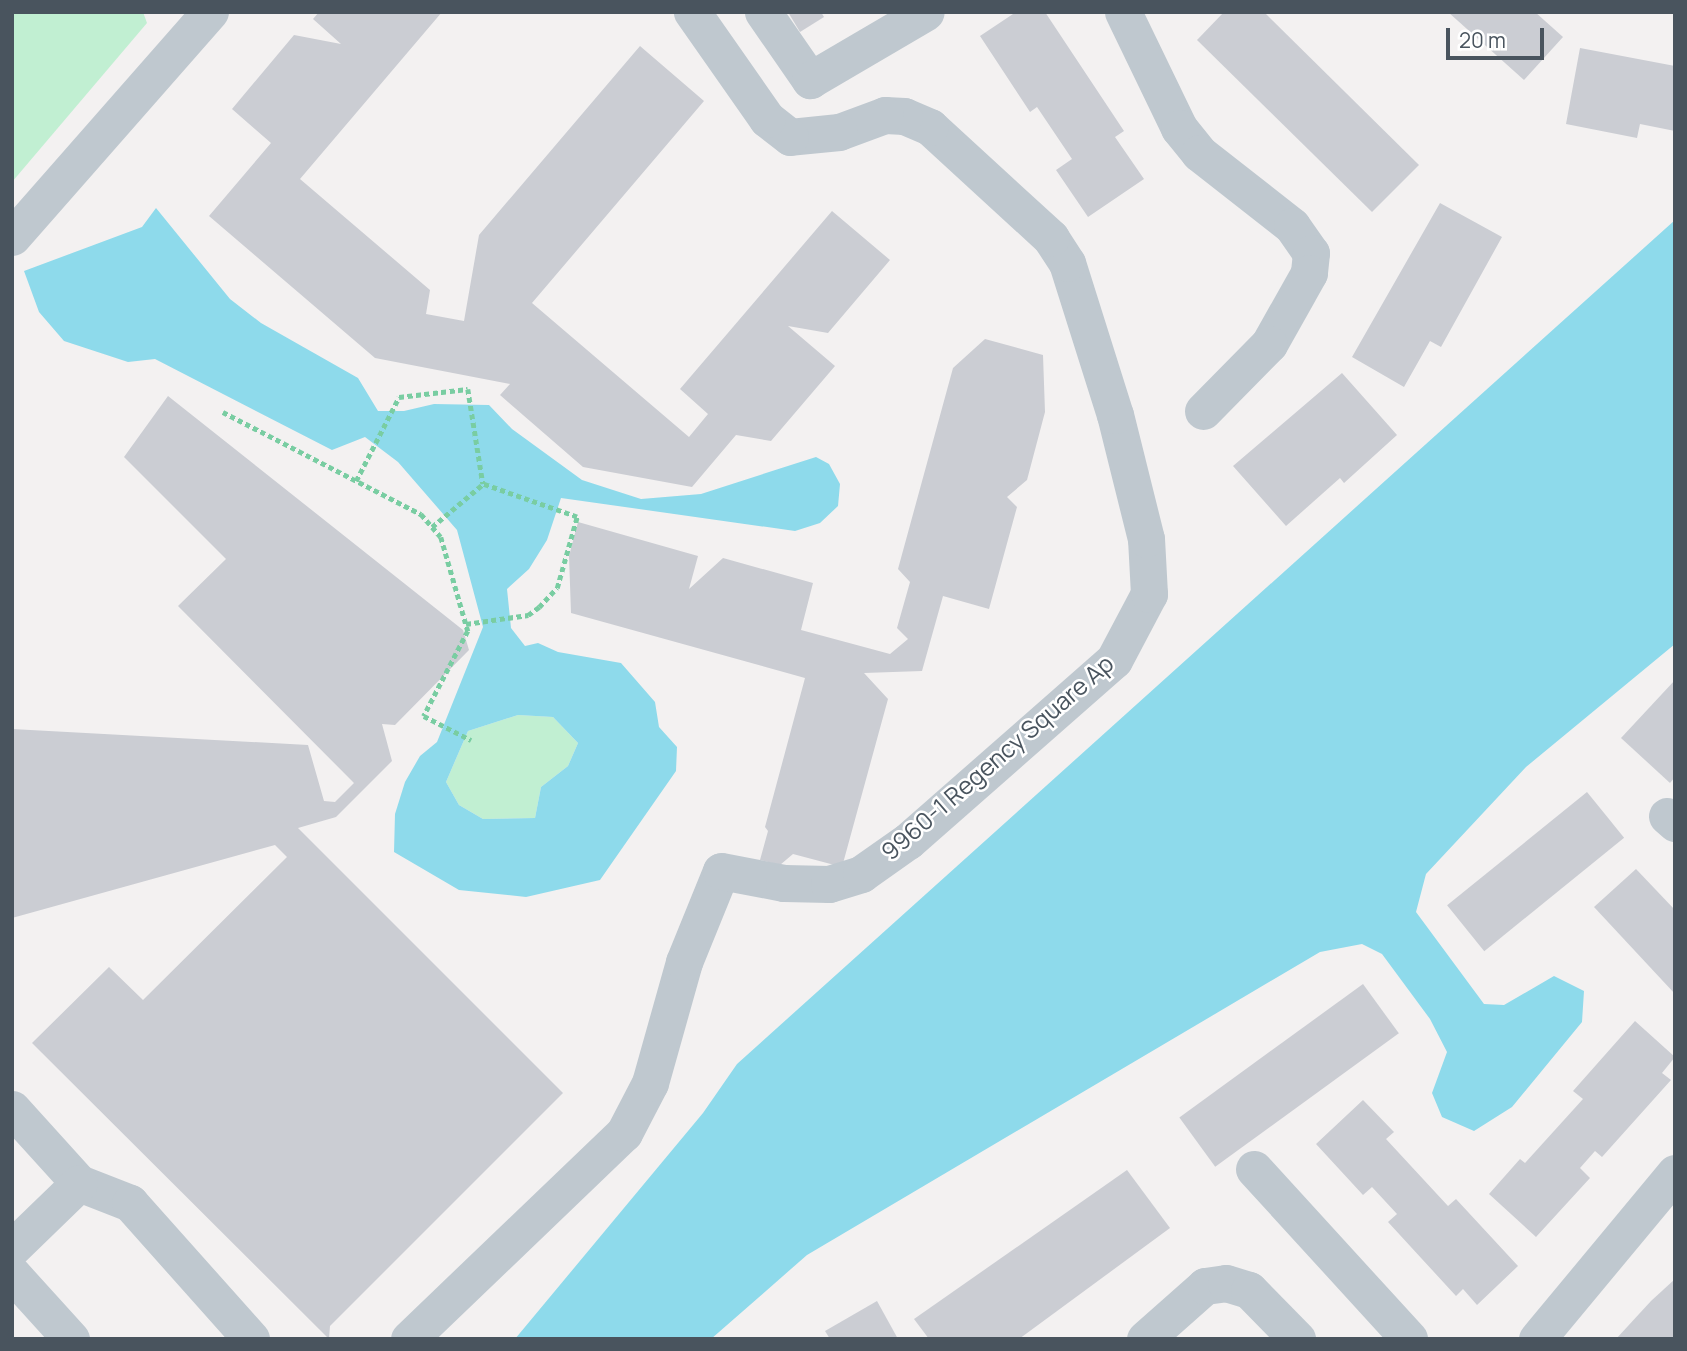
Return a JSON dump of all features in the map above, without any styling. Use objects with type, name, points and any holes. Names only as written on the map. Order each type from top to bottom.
[{"type":"street","points":[[12,237],[210,12]]},
{"type":"street","name":"9960-1 Regency Square Ap","points":[[409,1339],[624,1133],[649,1083],[684,961],[721,871],[829,884],[862,874],[908,841],[1114,660],[1150,594],[1146,539],[1115,415],[1068,263],[1051,238],[929,127],[904,116],[885,115],[839,132],[790,137],[767,119],[692,12]]},
{"type":"street","points":[[762,12],[810,80],[926,12]]},
{"type":"street","points":[[1122,12],[1179,128],[1199,153],[1292,226],[1311,253],[1309,273],[1269,344],[1203,411]]},
{"type":"street","points":[[12,1109],[79,1183],[130,1203],[251,1339]]},
{"type":"street","points":[[1254,1169],[1409,1339]]},
{"type":"street","points":[[1537,1339],[1675,1172]]},
{"type":"street","points":[[12,1248],[79,1183]]},
{"type":"street","points":[[12,1274],[71,1339]]},
{"type":"street","points":[[1145,1339],[1205,1286],[1226,1283],[1250,1290],[1297,1339]]},
{"type":"path","points":[[356,481],[399,397],[468,388],[483,484]]},
{"type":"path","points":[[223,412],[421,514],[441,537],[468,631],[424,716],[471,740]]},
{"type":"path","points":[[466,624],[528,615],[557,588],[577,517],[483,484]]},
{"type":"path","points":[[432,527],[483,484]]},
{"type":"green space","points":[[12,12],[143,12],[147,23],[12,182]]},
{"type":"green space","points":[[518,715],[553,717],[578,743],[568,766],[541,787],[535,818],[483,819],[459,805],[446,782],[468,731]]},
{"type":"water","points":[[156,208],[230,299],[261,323],[358,378],[378,411],[404,411],[434,404],[489,405],[512,429],[582,480],[641,499],[701,494],[816,457],[829,464],[840,484],[838,506],[820,523],[795,531],[561,498],[547,540],[529,569],[507,589],[511,628],[525,646],[538,643],[558,652],[621,663],[655,702],[659,727],[677,747],[676,771],[600,880],[526,897],[459,890],[394,852],[395,814],[405,782],[420,756],[437,742],[483,627],[457,530],[398,462],[365,437],[332,450],[155,359],[128,362],[64,341],[39,312],[24,271],[142,227]],"holes":[[[518,715],[553,717],[578,743],[568,766],[541,787],[535,818],[483,819],[459,805],[446,782],[468,731]]]},
{"type":"water","points":[[1675,220],[1675,644],[1526,767],[1426,874],[1416,912],[1484,1004],[1504,1005],[1554,976],[1584,991],[1582,1022],[1512,1107],[1474,1131],[1442,1117],[1432,1093],[1447,1052],[1430,1019],[1382,954],[1362,944],[1320,952],[807,1255],[711,1339],[515,1339],[703,1113],[737,1064]]},
{"type":"building","points":[[319,12],[442,12],[300,179],[430,290],[426,314],[464,321],[479,235],[640,46],[704,101],[532,303],[689,437],[708,414],[680,389],[832,211],[890,260],[828,333],[788,326],[835,366],[771,441],[736,435],[692,487],[583,467],[500,395],[510,384],[375,358],[209,216],[271,143],[232,109],[294,35],[341,44],[313,19]]},
{"type":"building","points":[[788,12],[821,12],[824,17],[800,32]]},
{"type":"building","points":[[1016,12],[1045,12],[1124,131],[1115,137],[1144,179],[1088,217],[1056,170],[1072,159],[1037,107],[1030,112],[980,36]]},
{"type":"building","points":[[1224,12],[1264,12],[1419,165],[1372,212],[1197,40]]},
{"type":"building","points":[[1448,12],[1535,12],[1563,37],[1524,80]]},
{"type":"building","points":[[1580,48],[1675,66],[1675,131],[1640,124],[1637,138],[1566,124]]},
{"type":"building","points":[[1440,203],[1502,237],[1441,347],[1430,341],[1404,387],[1352,357]]},
{"type":"building","points":[[985,339],[1043,355],[1045,412],[1027,480],[1007,497],[1017,507],[989,609],[943,596],[922,671],[864,673],[888,699],[842,867],[793,854],[780,865],[760,860],[768,831],[765,827],[805,678],[571,613],[569,556],[578,522],[698,556],[689,589],[723,558],[813,583],[801,630],[890,654],[908,639],[897,628],[910,582],[898,569],[953,368]]},
{"type":"building","points":[[1342,373],[1397,435],[1344,483],[1340,478],[1286,526],[1233,466]]},
{"type":"building","points":[[168,396],[463,630],[469,650],[395,725],[382,724],[392,761],[336,817],[298,828],[563,1093],[330,1326],[329,1339],[32,1043],[109,967],[143,1000],[287,857],[275,845],[12,918],[12,729],[308,745],[324,801],[335,802],[354,783],[178,606],[226,559],[124,457]]},
{"type":"building","points":[[1675,680],[1675,777],[1670,783],[1621,738]]},
{"type":"building","points":[[1587,792],[1624,838],[1484,951],[1447,905]]},
{"type":"building","points":[[1636,869],[1675,910],[1675,994],[1594,907]]},
{"type":"building","points":[[1363,984],[1399,1033],[1215,1167],[1179,1117]]},
{"type":"building","points":[[1635,1021],[1675,1057],[1662,1073],[1671,1080],[1602,1157],[1595,1151],[1580,1168],[1590,1178],[1536,1237],[1489,1194],[1520,1159],[1525,1163],[1583,1099],[1573,1091]]},
{"type":"building","points":[[1363,1100],[1394,1132],[1386,1139],[1448,1206],[1456,1199],[1518,1266],[1477,1305],[1463,1289],[1456,1296],[1388,1222],[1397,1214],[1372,1187],[1363,1195],[1316,1144]]},
{"type":"building","points":[[1127,1170],[1170,1228],[1019,1339],[929,1339],[914,1319]]},
{"type":"building","points":[[1675,1279],[1675,1339],[1616,1339],[1651,1301]]},
{"type":"building","points":[[877,1301],[898,1339],[830,1339],[825,1331]]}]
